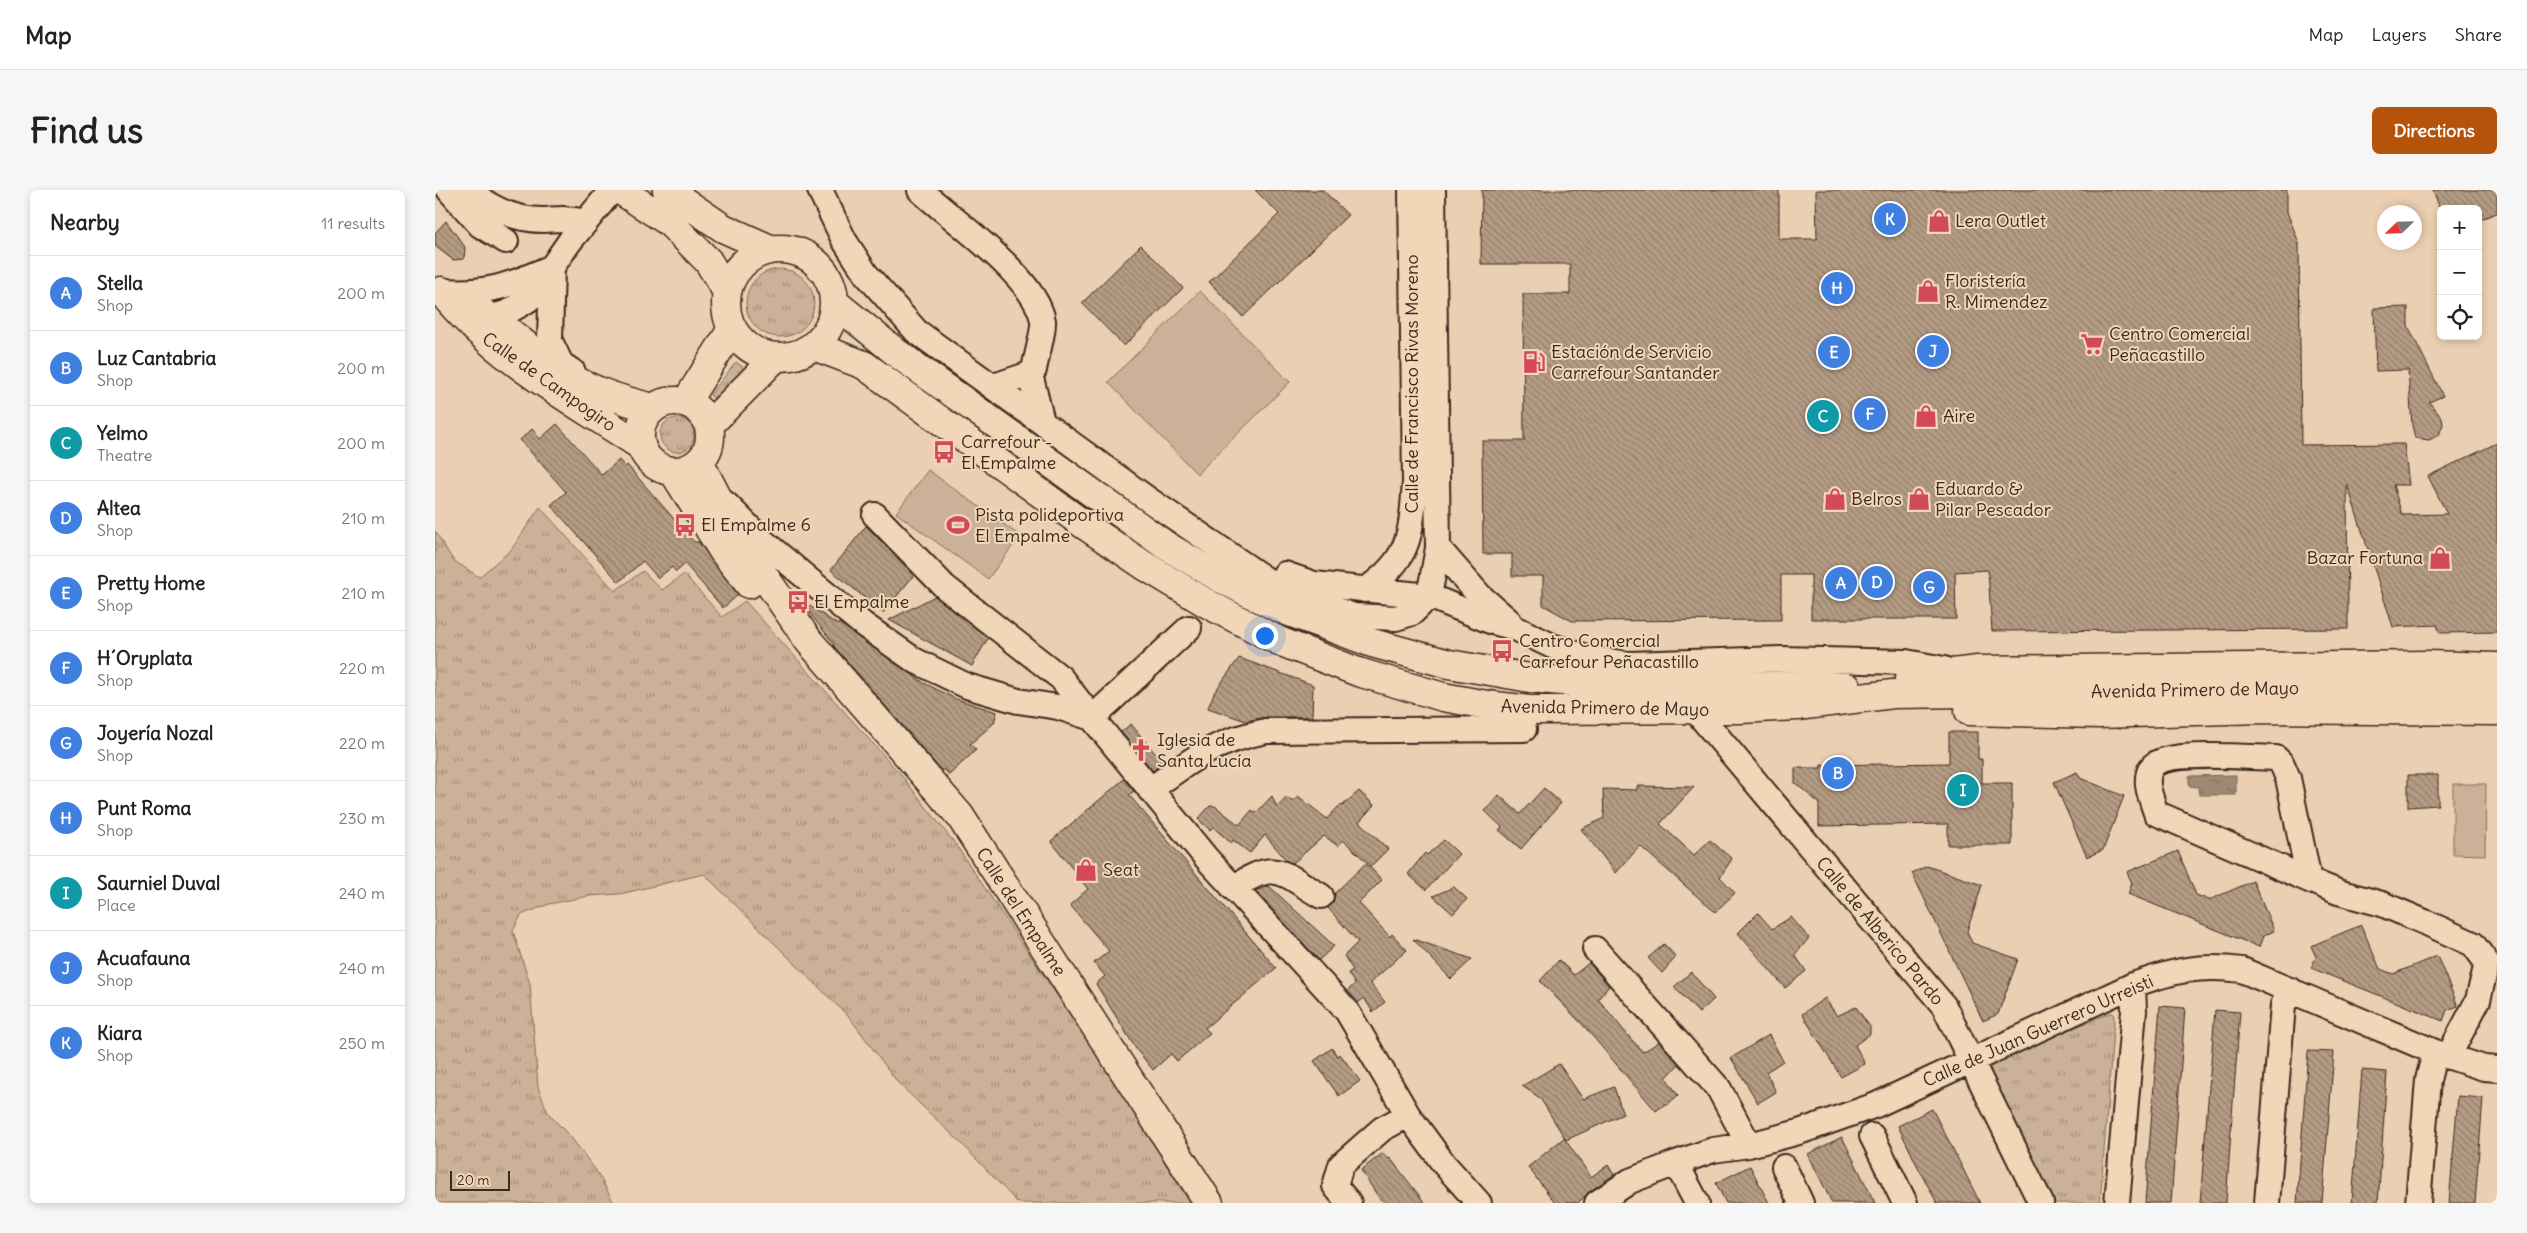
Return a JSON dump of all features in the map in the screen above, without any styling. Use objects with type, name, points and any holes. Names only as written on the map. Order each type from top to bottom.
[{"type":"main road","points":[[620,190],[669,222],[708,262],[727,292]]},
{"type":"main road","points":[[667,190],[723,228],[770,249],[796,250],[809,256],[827,277],[834,302],[828,327],[814,346],[793,356],[775,358],[749,346],[740,339],[733,329],[726,304],[727,292],[736,273],[748,259],[770,249]]},
{"type":"main road","name":"Calle de Campogiro","points":[[444,296],[491,317],[563,374],[605,395],[653,408]]},
{"type":"main road","name":"Calle de Campogiro","points":[[444,296],[480,334],[562,396],[641,446]]},
{"type":"main road","name":"Avenida Primero de Mayo","points":[[834,302],[898,354],[1165,545],[1220,578],[1281,609],[1373,643],[1449,664],[1492,673],[1614,686],[1838,686],[1893,694]]},
{"type":"main road","points":[[686,402],[733,329]]},
{"type":"main road","name":"Avenida Primero de Mayo","points":[[814,346],[863,366],[1145,566],[1208,604],[1279,641],[1358,672],[1443,697],[1529,710],[1695,710],[1797,706],[1893,694],[2497,686]]},
{"type":"main road","points":[[709,425],[775,358]]},
{"type":"main road","points":[[669,401],[686,402],[700,411],[709,425],[710,439],[707,452],[699,462],[686,469],[673,471],[659,467],[648,458],[641,446],[640,432],[644,419],[653,408],[669,401]]},
{"type":"main road","name":"Calle del Empalme","points":[[699,462],[702,492],[723,551],[750,585],[808,640],[959,816],[1209,1203]]},
{"type":"main road","name":"Calle del Empalme","points":[[673,471],[702,492],[753,542],[808,640]]},
{"type":"main road","points":[[1838,686],[1978,670],[2427,665],[2497,667]]},
{"type":"main road","points":[[1797,706],[2099,714],[2260,709],[2497,711]]},
{"type":"street","points":[[449,190],[480,225],[507,241]]},
{"type":"street","points":[[470,190],[479,199],[498,210],[513,215],[537,219],[569,218],[586,222]]},
{"type":"street","points":[[491,317],[506,313],[528,300],[543,286],[552,267],[612,190]]},
{"type":"street","points":[[920,190],[960,222],[1032,295],[1043,321],[1034,370],[1029,374],[994,386]]},
{"type":"street","name":"Calle de Francisco Rivas Moreno","points":[[1365,590],[1385,577],[1399,561],[1407,543],[1412,523],[1415,482],[1411,190]]},
{"type":"street","name":"Calle de Francisco Rivas Moreno","points":[[1429,596],[1438,548],[1433,190]]},
{"type":"street","points":[[821,192],[845,240],[888,300],[916,331],[1265,579],[1311,601],[1354,616],[1396,618],[1412,612],[1429,596]]},
{"type":"street","points":[[444,296],[487,291],[552,267]]},
{"type":"street","points":[[552,267],[550,341],[553,350],[561,364],[605,395]]},
{"type":"street","points":[[1029,374],[1042,422]]},
{"type":"street","points":[[875,515],[945,587],[1061,678],[1150,790],[1233,888],[1347,1011],[1408,1115],[1444,1164],[1479,1203]]},
{"type":"street","points":[[753,542],[914,660],[967,686],[1018,701],[1058,707],[1092,718]]},
{"type":"street","points":[[1438,548],[1479,595],[1515,628]]},
{"type":"street","points":[[1221,549],[1313,584],[1429,596],[1490,621],[1515,628],[1560,649],[1592,659],[1629,664],[1781,659],[1906,662],[1939,669],[1978,670]]},
{"type":"street","points":[[1092,718],[1189,628]]},
{"type":"street","name":"Calle de Alberico Pardo","points":[[1695,710],[1944,1006],[2041,1203]]},
{"type":"street","points":[[1150,790],[1192,758],[1236,737],[1266,731],[1524,729]]},
{"type":"street","points":[[2309,880],[2288,778],[2282,764],[2276,758],[2176,757],[2158,761],[2150,768],[2147,785],[2156,813],[2309,880],[2338,892],[2382,904],[2473,944],[2487,962],[2478,1000],[2442,1054],[2428,1080],[2418,1203]]},
{"type":"street","points":[[1233,888],[1267,870],[1280,872],[1321,896]]},
{"type":"street","points":[[1595,949],[1719,1089],[1749,1145]]},
{"type":"street","name":"Calle de Juan Guerrero Urreisti","points":[[1597,1203],[1630,1181],[1713,1150],[1749,1145],[1799,1132],[1876,1105],[2133,985],[2182,969],[2217,966],[2242,970],[2442,1054],[2484,1068],[2497,1069]]},
{"type":"street","points":[[2117,1203],[2134,1012],[2133,985]]},
{"type":"street","points":[[2267,1203],[2283,1006],[2291,990]]},
{"type":"street","points":[[1349,1203],[1335,1186],[1341,1165],[1382,1130],[1408,1115]]},
{"type":"street","points":[[1872,1136],[1905,1203]]},
{"type":"street","points":[[1676,1163],[1697,1203]]},
{"type":"street","points":[[1784,1167],[1801,1203]]},
{"type":"green space","points":[[773,269],[787,269],[799,274],[809,284],[814,296],[814,310],[809,322],[799,332],[787,337],[773,337],[761,332],[751,322],[746,310],[746,296],[751,284],[761,274]]},
{"type":"green space","points":[[1200,291],[1290,382],[1197,474],[1108,382]]},
{"type":"green space","points":[[736,362],[744,368],[714,399],[710,395]]},
{"type":"green space","points":[[677,418],[689,423],[694,435],[689,447],[677,452],[665,447],[660,435],[665,423]]},
{"type":"green space","name":"Pista polideportiva El Empalme","points":[[928,470],[1020,536],[988,579],[896,513]]},
{"type":"green space","points":[[540,507],[615,591],[643,571],[662,590],[684,574],[722,617],[745,601],[902,776],[956,845],[1107,1070],[1190,1203],[1018,1203],[962,1144],[898,1083],[850,1018],[704,874],[620,894],[589,896],[549,904],[521,915],[513,931],[530,984],[538,1087],[548,1113],[573,1140],[597,1172],[614,1203],[435,1203],[435,531],[453,560],[479,577],[511,550]]},
{"type":"green space","points":[[2453,784],[2486,784],[2485,855],[2453,854]]},
{"type":"green space","points":[[2109,1013],[2113,1013],[2114,1018],[2100,1203],[2055,1203],[1991,1075],[1991,1063]]},
{"type":"water","points":[[2236,775],[2236,795],[2199,795],[2198,787],[2189,786],[2189,776]]},
{"type":"building","points":[[1255,190],[1323,190],[1348,215],[1243,317],[1209,282],[1279,214]]},
{"type":"building","points":[[1482,190],[1779,190],[1779,239],[1817,239],[1816,190],[2287,190],[2287,212],[2299,243],[2301,445],[2404,444],[2409,485],[2393,485],[2402,515],[2447,514],[2428,476],[2497,443],[2497,632],[2440,633],[2437,625],[2393,627],[2347,484],[2348,629],[1992,631],[1988,570],[1955,572],[1956,619],[1811,619],[1811,575],[1781,575],[1781,620],[1572,621],[1543,605],[1543,576],[1512,576],[1512,554],[1483,554],[1482,441],[1524,441],[1523,294],[1570,294],[1570,264],[1481,264]]},
{"type":"building","points":[[2433,190],[2497,190],[2497,213],[2482,219],[2482,205],[2439,205]]},
{"type":"building","points":[[446,221],[465,247],[464,259],[453,260],[435,246],[435,233]]},
{"type":"building","points":[[1141,245],[1183,288],[1124,346],[1082,303]]},
{"type":"building","points":[[2408,307],[2408,326],[2443,396],[2429,402],[2442,418],[2443,424],[2439,435],[2429,440],[2415,438],[2412,425],[2408,370],[2376,371],[2374,308]]},
{"type":"building","points":[[557,424],[602,475],[619,460],[625,467],[627,465],[694,542],[699,542],[738,595],[723,608],[685,564],[676,572],[672,567],[658,578],[643,561],[619,582],[551,505],[566,492],[520,440],[532,429],[540,439]]},
{"type":"building","points":[[866,526],[914,575],[883,613],[831,570]]},
{"type":"building","points":[[935,596],[988,638],[972,666],[889,620]]},
{"type":"building","points":[[807,604],[838,625],[839,623],[924,683],[956,699],[997,712],[994,723],[970,744],[976,750],[949,775],[945,770],[941,770],[833,645],[805,607]]},
{"type":"building","points":[[1239,658],[1313,685],[1312,717],[1266,717],[1246,721],[1208,708],[1214,693]]},
{"type":"building","name":"Iglesia de Santa Lucía","points":[[1131,724],[1163,763],[1153,771],[1121,732]]},
{"type":"building","points":[[1949,732],[1978,732],[1978,759],[1982,759],[1982,783],[2012,783],[2012,845],[1948,845],[1948,824],[1819,826],[1819,803],[1795,783],[1795,768],[1821,768],[1821,765],[1949,763]]},
{"type":"building","points":[[2077,772],[2080,778],[2124,796],[2103,850],[2087,857],[2054,782]]},
{"type":"building","points":[[2408,775],[2438,775],[2438,805],[2408,807]]},
{"type":"building","points":[[1124,779],[1134,791],[1129,795],[1276,968],[1205,1028],[1210,1033],[1177,1061],[1171,1054],[1153,1070],[1136,1049],[1096,984],[1105,976],[1094,963],[1109,951],[1070,905],[1088,889],[1051,841]]},
{"type":"building","points":[[1637,786],[1694,787],[1660,824],[1694,855],[1710,840],[1732,859],[1720,877],[1735,893],[1715,912],[1640,846],[1616,873],[1581,829],[1604,818],[1603,789],[1637,790]]},
{"type":"building","points":[[1544,788],[1561,803],[1521,849],[1499,830],[1502,827],[1485,811],[1499,795],[1520,814]]},
{"type":"building","points":[[1359,791],[1374,805],[1359,822],[1388,849],[1371,866],[1343,840],[1338,846],[1324,836],[1293,863],[1287,861],[1265,835],[1250,853],[1233,840],[1231,843],[1213,827],[1210,830],[1198,819],[1210,806],[1215,806],[1239,825],[1252,810],[1256,813],[1272,796],[1277,808],[1287,797],[1292,802],[1298,796],[1327,819],[1340,805],[1342,806]]},
{"type":"building","points":[[1444,840],[1459,854],[1426,890],[1408,874],[1425,853],[1427,855]]},
{"type":"building","points":[[2178,851],[2196,895],[2209,900],[2253,881],[2274,931],[2263,936],[2259,947],[2128,894],[2132,883],[2127,872]]},
{"type":"building","points":[[1366,863],[1382,880],[1359,903],[1390,937],[1392,934],[1407,950],[1370,983],[1385,1002],[1373,1012],[1364,998],[1358,1003],[1347,991],[1355,984],[1348,973],[1353,970],[1344,956],[1358,942],[1328,908],[1333,903],[1335,893]]},
{"type":"building","points":[[1927,866],[1982,885],[1967,931],[1972,943],[2018,959],[1998,1014],[1983,1021],[1912,873]]},
{"type":"building","points":[[1269,886],[1334,946],[1319,960],[1255,891]]},
{"type":"building","points":[[1454,887],[1467,899],[1453,914],[1433,896]]},
{"type":"building","points":[[1758,913],[1772,929],[1791,917],[1809,938],[1795,955],[1806,971],[1785,988],[1738,933]]},
{"type":"building","points":[[2361,925],[2380,969],[2393,974],[2437,956],[2458,1006],[2447,1010],[2443,1021],[2311,968],[2316,957],[2311,946]]},
{"type":"building","points":[[1413,939],[1472,959],[1451,979]]},
{"type":"building","points":[[1664,944],[1676,957],[1662,973],[1648,958]]},
{"type":"building","points":[[1559,960],[1574,975],[1589,963],[1609,986],[1598,999],[1631,1039],[1643,1052],[1659,1042],[1679,1064],[1666,1078],[1678,1095],[1666,1106],[1665,1104],[1656,1111],[1583,1025],[1540,981]]},
{"type":"building","points":[[1691,972],[1714,999],[1699,1013],[1674,987]]},
{"type":"building","points":[[1825,998],[1837,1016],[1856,1007],[1870,1027],[1870,1034],[1855,1045],[1865,1064],[1841,1077],[1802,1014]]},
{"type":"building","points":[[2160,1006],[2185,1008],[2171,1203],[2145,1203]]},
{"type":"building","points":[[2215,1010],[2240,1012],[2226,1203],[2200,1203]]},
{"type":"building","points":[[1769,1035],[1783,1061],[1766,1072],[1776,1092],[1758,1103],[1731,1058]]},
{"type":"building","points":[[1332,1048],[1337,1056],[1340,1054],[1360,1081],[1339,1096],[1314,1061]]},
{"type":"building","points":[[2308,1051],[2334,1052],[2322,1203],[2297,1203]]},
{"type":"building","points":[[1559,1064],[1583,1099],[1614,1087],[1623,1114],[1566,1140],[1540,1098],[1522,1086]]},
{"type":"building","points":[[2362,1070],[2387,1072],[2378,1203],[2352,1203]]},
{"type":"building","points":[[2458,1096],[2483,1098],[2475,1203],[2449,1203]]},
{"type":"building","points":[[1932,1109],[1980,1203],[1937,1203],[1919,1169],[1898,1126]]},
{"type":"building","points":[[1842,1137],[1875,1203],[1832,1203],[1808,1154]]},
{"type":"building","points":[[1564,1138],[1591,1177],[1608,1165],[1614,1175],[1589,1192],[1578,1203],[1555,1203],[1528,1167]]},
{"type":"building","points":[[1383,1153],[1388,1159],[1390,1158],[1425,1203],[1385,1203],[1379,1198],[1361,1170]]},
{"type":"building","points":[[1750,1166],[1769,1203],[1726,1203],[1716,1183]]},
{"type":"place","name":"Kiara","points":[[1890,219]]},
{"type":"place","name":"Lera Outlet","points":[[1939,221]]},
{"type":"place","name":"Punt Roma","points":[[1837,288]]},
{"type":"place","name":"Floristería R. Mimendez","points":[[1928,291]]},
{"type":"place","name":"Centro Comercial Peñacastillo","points":[[2092,344]]},
{"type":"place","name":"Acuafauna","points":[[1933,351]]},
{"type":"place","name":"Pretty Home","points":[[1834,352]]},
{"type":"place","name":"Estación de Servicio Carrefour Santander","points":[[1534,362]]},
{"type":"place","name":"H´Oryplata","points":[[1870,414]]},
{"type":"place","name":"Yelmo","points":[[1823,416]]},
{"type":"place","name":"Aire","points":[[1926,416]]},
{"type":"place","name":"Carrefour - El Empalme","points":[[944,452]]},
{"type":"place","name":"Belros","points":[[1835,499]]},
{"type":"place","name":"Eduardo & Pilar Pescador","points":[[1919,499]]},
{"type":"place","name":"El Empalme 6","points":[[685,525]]},
{"type":"place","name":"Pista polideportiva El Empalme","points":[[958,525]]},
{"type":"place","name":"Bazar Fortuna","points":[[2440,558]]},
{"type":"place","name":"Altea","points":[[1877,582]]},
{"type":"place","name":"Stella","points":[[1841,583]]},
{"type":"place","name":"Joyería Nozal","points":[[1929,587]]},
{"type":"place","name":"El Empalme","points":[[798,602]]},
{"type":"place","name":"Centro Comercial Carrefour Peñacastillo","points":[[1502,651]]},
{"type":"place","name":"Iglesia de Santa Lucía","points":[[1141,750]]},
{"type":"place","name":"Luz Cantabria","points":[[1838,773]]},
{"type":"place","name":"Saurniel Duval","points":[[1963,790]]},
{"type":"place","name":"Seat","points":[[1086,870]]}]
